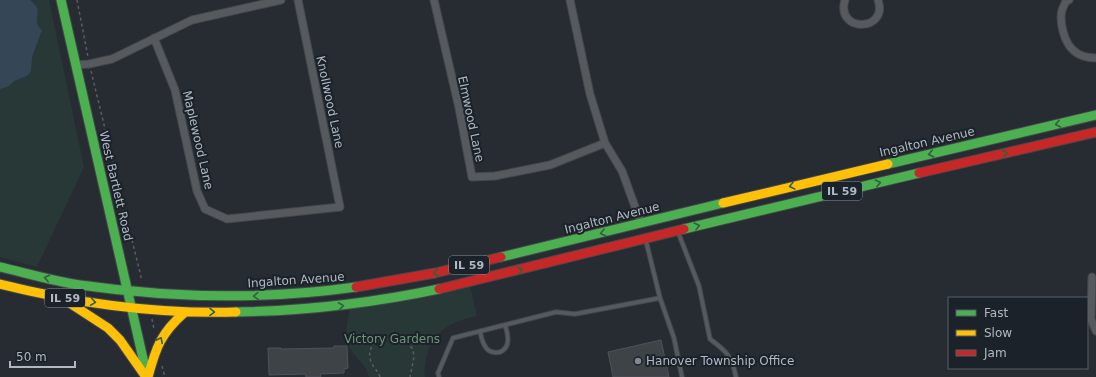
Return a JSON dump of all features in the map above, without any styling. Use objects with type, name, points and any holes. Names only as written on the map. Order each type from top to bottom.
[{"type":"main road","name":"West Bartlett Road","points":[[61,0],[147,377]]},
{"type":"main road","name":"Ingalton Avenue","points":[[127,291],[177,295],[257,296],[302,294],[366,286],[435,273],[830,177],[1096,116]]},
{"type":"main road","name":"IL 59","points":[[0,284],[59,297],[131,308],[185,312],[258,312],[303,310],[376,301],[471,282],[677,231],[1096,132]]},
{"type":"main road","points":[[641,223],[646,239]]},
{"type":"main road","name":"IL 59","points":[[0,267],[79,285],[127,291]]},
{"type":"main road","points":[[59,297],[108,328],[120,340],[147,377]]},
{"type":"main road","points":[[147,377],[163,335],[171,324],[185,312]]},
{"type":"street","points":[[76,65],[112,59],[192,20],[280,0]]},
{"type":"street","name":"Knollwood Lane","points":[[298,0],[340,207]]},
{"type":"street","name":"Elmwood Lane","points":[[434,0],[459,108],[472,177],[495,176],[550,165],[605,143]]},
{"type":"street","points":[[570,0],[590,94],[605,143],[622,171],[641,223]]},
{"type":"street","points":[[845,0],[844,7],[847,18],[856,24],[862,25],[873,21],[877,16],[879,10],[878,0]]},
{"type":"street","points":[[1069,0],[1066,1],[1062,10],[1062,27],[1067,43],[1074,52],[1087,58],[1096,58]]},
{"type":"street","name":"Maplewood Lane","points":[[154,38],[175,90],[197,191],[205,209],[227,219],[340,207]]},
{"type":"street","points":[[1092,277],[1091,318],[1096,331]]},
{"type":"lane","points":[[677,231],[699,286],[710,339],[727,352],[735,369],[736,377]]},
{"type":"lane","points":[[646,239],[660,298],[674,338],[682,377]]},
{"type":"lane","points":[[439,377],[438,373],[453,338],[556,312],[575,314],[660,298]]},
{"type":"lane","points":[[480,331],[484,346],[489,352],[496,353],[507,347],[508,339],[505,325]]},
{"type":"path","points":[[77,0],[89,64],[143,281]]},
{"type":"path","points":[[380,377],[377,369],[372,365],[370,352],[372,346],[377,340],[383,337],[391,337],[401,339],[413,349],[414,357],[410,377]]},
{"type":"green space","points":[[0,0],[49,0],[84,167],[37,267],[0,257]]},
{"type":"green space","name":"Victory Gardens","points":[[470,286],[477,316],[452,324],[439,333],[430,347],[425,364],[425,377],[369,377],[366,368],[352,352],[347,342],[346,331],[350,309]]},
{"type":"water","points":[[0,0],[30,0],[37,8],[37,24],[42,30],[32,57],[31,71],[27,76],[14,81],[9,86],[0,89]]},
{"type":"building","name":"Hanover Township Office","points":[[661,340],[669,377],[613,377],[608,352]]},
{"type":"building","points":[[334,346],[347,346],[348,368],[344,369],[344,373],[320,374],[321,377],[306,377],[305,374],[269,375],[268,348],[334,348]]},
{"type":"traffic: fast","points":[[61,0],[147,376]]},
{"type":"traffic: fast","points":[[888,164],[1096,115]]},
{"type":"traffic: fast","points":[[684,229],[919,173]]},
{"type":"traffic: fast","points":[[501,257],[723,203]]},
{"type":"traffic: fast","points":[[0,267],[80,285],[149,293],[184,295],[252,296],[356,287]]},
{"type":"traffic: fast","points":[[236,312],[313,308],[364,302],[439,289]]},
{"type":"traffic: slow","points":[[723,203],[888,164]]},
{"type":"traffic: slow","points":[[0,284],[58,297],[117,306],[176,311],[236,312]]},
{"type":"traffic: slow","points":[[65,300],[108,328],[120,340],[146,377]]},
{"type":"traffic: slow","points":[[148,377],[160,341],[170,327],[185,312]]},
{"type":"traffic: jam","points":[[919,173],[1096,132]]},
{"type":"traffic: jam","points":[[439,289],[684,229]]},
{"type":"traffic: jam","points":[[356,287],[435,273],[501,257]]},
{"type":"place","name":"Hanover Township Office","points":[[638,361]]}]
